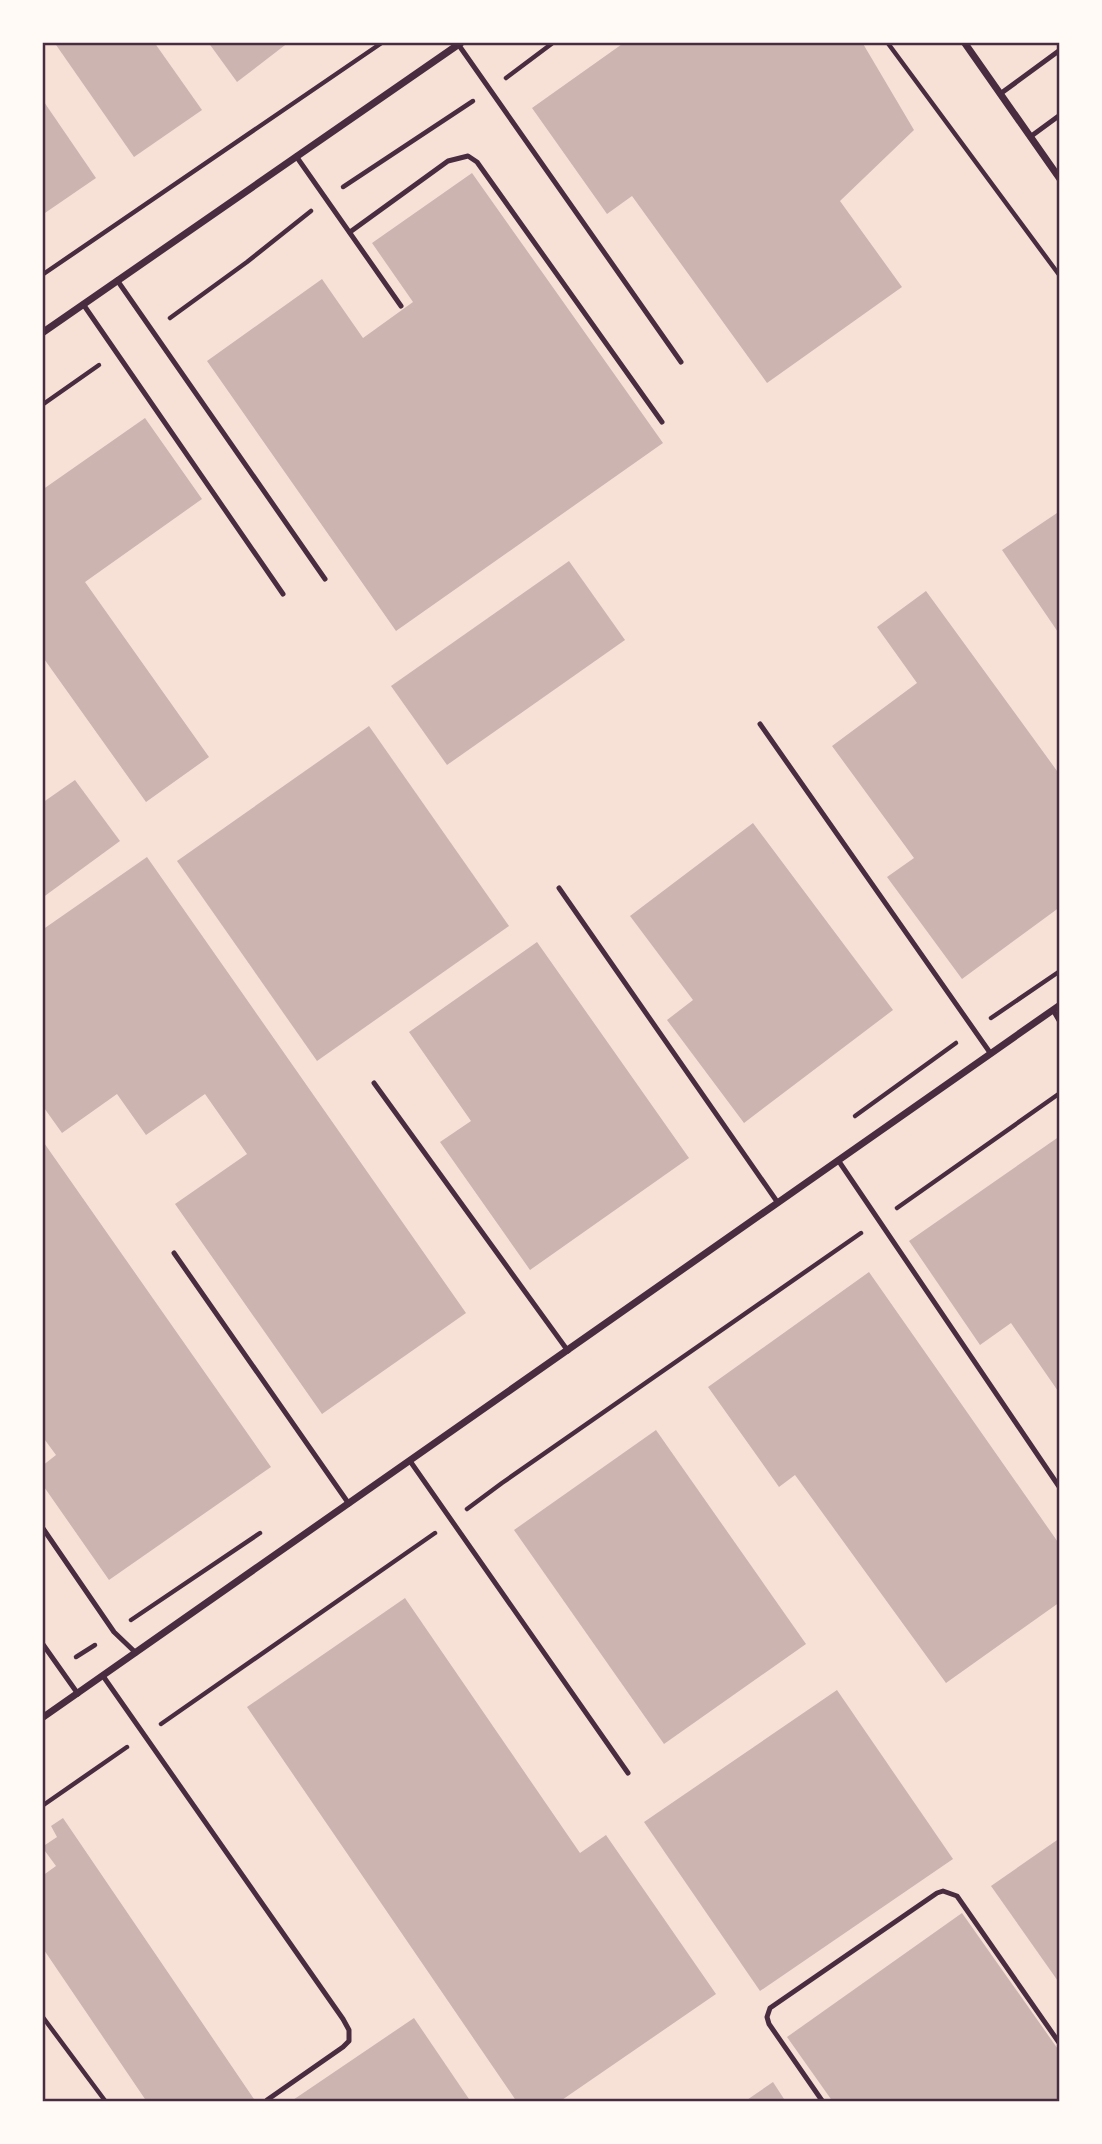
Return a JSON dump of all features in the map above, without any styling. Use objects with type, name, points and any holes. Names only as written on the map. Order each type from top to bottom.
[{"type":"street","points":[[964,42],[1060,179]]},
{"type":"street","points":[[42,333],[460,43]]},
{"type":"street","points":[[42,1718],[1056,1008]]},
{"type":"lane","points":[[460,43],[490,90],[681,362]]},
{"type":"lane","points":[[1000,94],[1060,50]]},
{"type":"lane","points":[[1030,137],[1060,115]]},
{"type":"lane","points":[[296,156],[401,306]]},
{"type":"lane","points":[[349,232],[448,160],[468,156],[477,162],[662,422]]},
{"type":"lane","points":[[117,280],[325,579]]},
{"type":"lane","points":[[83,304],[283,593]]},
{"type":"lane","points":[[760,724],[991,1054]]},
{"type":"lane","points":[[559,888],[778,1203]]},
{"type":"lane","points":[[1056,1008],[1060,1022]]},
{"type":"lane","points":[[374,1083],[568,1351]]},
{"type":"lane","points":[[838,1160],[1060,1488]]},
{"type":"lane","points":[[174,1253],[349,1504]]},
{"type":"lane","points":[[410,1461],[628,1773]]},
{"type":"lane","points":[[42,1527],[114,1632],[136,1653]]},
{"type":"lane","points":[[42,1643],[78,1694]]},
{"type":"lane","points":[[103,1676],[349,2031],[349,2041],[344,2047],[267,2100]]},
{"type":"lane","points":[[822,2102],[769,2024],[767,2017],[770,2008],[943,1891],[957,1896],[1060,2044]]},
{"type":"path","points":[[42,275],[383,42]]},
{"type":"path","points":[[153,331],[247,262],[326,199],[490,90],[554,42]]},
{"type":"path","points":[[887,42],[1060,276]]},
{"type":"path","points":[[42,405],[117,353]]},
{"type":"path","points":[[42,1806],[1060,1093]]},
{"type":"path","points":[[42,2016],[106,2102]]},
{"type":"building","points":[[54,42],[154,42],[202,110],[134,157]]},
{"type":"building","points":[[208,42],[289,42],[237,82]]},
{"type":"building","points":[[625,42],[862,42],[914,130],[840,201],[902,287],[767,383],[632,196],[607,214],[532,108]]},
{"type":"building","points":[[42,99],[96,178],[42,215]]},
{"type":"building","points":[[472,173],[663,443],[396,631],[207,361],[322,279],[363,338],[413,302],[372,243]]},
{"type":"building","points":[[145,418],[202,499],[85,582],[209,757],[146,802],[42,656],[42,490]]},
{"type":"building","points":[[1060,511],[1060,635],[1002,550]]},
{"type":"building","points":[[569,561],[625,640],[447,765],[391,686]]},
{"type":"building","points":[[926,591],[1060,775],[1060,907],[962,979],[887,877],[914,858],[832,746],[917,683],[877,627]]},
{"type":"building","points":[[369,726],[509,926],[317,1061],[177,861]]},
{"type":"building","points":[[75,780],[120,841],[42,898],[42,803]]},
{"type":"building","points":[[753,823],[893,1010],[744,1123],[667,1020],[693,1000],[630,916]]},
{"type":"building","points":[[147,857],[466,1313],[322,1414],[175,1204],[247,1154],[205,1094],[146,1135],[117,1094],[62,1133],[42,1105],[42,930]]},
{"type":"building","points":[[537,942],[689,1158],[530,1270],[440,1142],[471,1121],[409,1032]]},
{"type":"building","points":[[1060,1136],[1060,1394],[1011,1323],[980,1345],[909,1241]]},
{"type":"building","points":[[42,1140],[271,1467],[109,1580],[42,1484],[42,1466],[56,1455],[42,1436]]},
{"type":"building","points":[[869,1272],[1060,1545],[1060,1602],[946,1683],[795,1475],[779,1487],[708,1387]]},
{"type":"building","points":[[656,1430],[806,1644],[664,1744],[514,1530]]},
{"type":"building","points":[[405,1598],[580,1853],[606,1835],[716,1994],[559,2102],[517,2102],[247,1707]]},
{"type":"building","points":[[837,1690],[953,1859],[760,1991],[644,1822]]},
{"type":"building","points":[[63,1818],[256,2102],[147,2102],[42,1947],[42,1876],[56,1866],[42,1847],[57,1837],[51,1826]]},
{"type":"building","points":[[1060,1838],[1060,1984],[991,1886]]},
{"type":"building","points":[[962,1913],[1060,2052],[1060,2102],[833,2102],[787,2037]]},
{"type":"building","points":[[414,2018],[471,2102],[290,2102]]},
{"type":"building","points":[[773,2082],[786,2102],[744,2102]]}]
